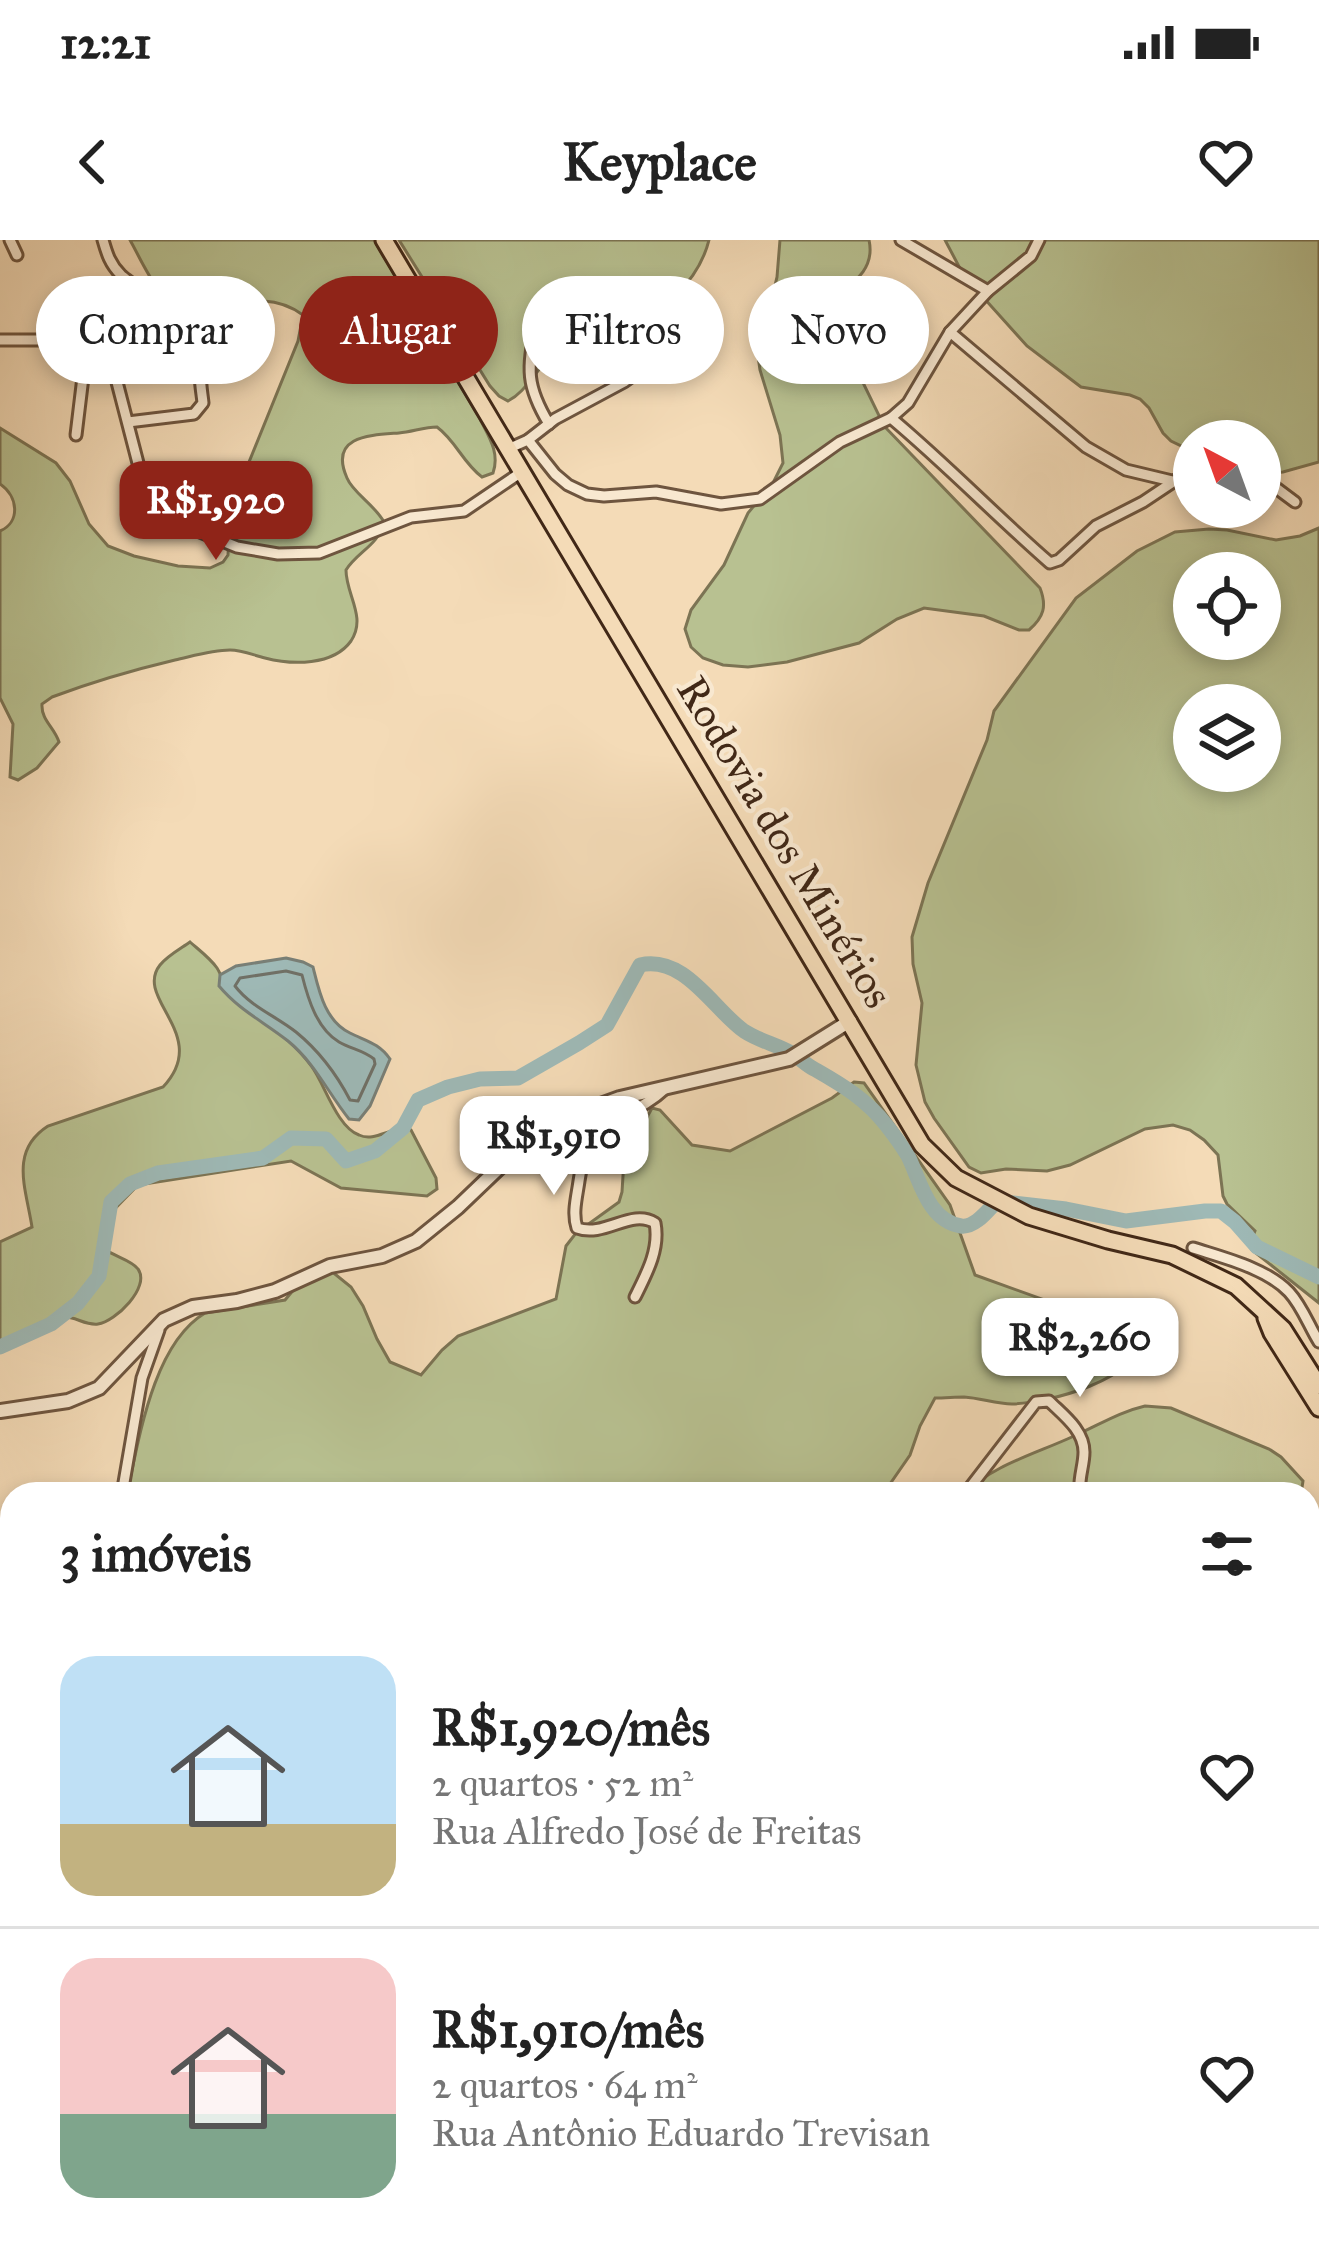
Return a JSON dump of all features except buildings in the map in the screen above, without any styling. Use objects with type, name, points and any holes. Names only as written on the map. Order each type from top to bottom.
[{"type":"main road","name":"Rodovia dos Minérios","points":[[384,240],[922,1145],[956,1178],[1029,1216],[1172,1255],[1236,1286],[1283,1329],[1319,1385]]},
{"type":"main road","name":"Rodovia dos Minérios","points":[[1265,1316],[1319,1408]]},
{"type":"street","points":[[10,240],[17,255]]},
{"type":"street","points":[[103,240],[109,262],[125,276]]},
{"type":"street","points":[[902,240],[988,291]]},
{"type":"street","points":[[529,440],[555,474],[587,494],[656,492],[721,504],[760,499],[840,442],[890,418],[908,403],[950,332],[988,291],[1031,256],[1039,240]]},
{"type":"street","points":[[950,332],[1086,447],[1126,470],[1172,481]]},
{"type":"street","points":[[0,340],[36,340]]},
{"type":"street","points":[[76,435],[82,384]]},
{"type":"street","points":[[118,384],[139,467],[153,497],[173,520],[237,547],[278,554],[319,553],[411,517],[464,511],[523,471]]},
{"type":"street","points":[[128,422],[194,413],[202,403],[201,384]]},
{"type":"street","points":[[531,384],[549,424]]},
{"type":"street","points":[[510,448],[620,384]]},
{"type":"street","points":[[890,418],[1050,563],[1096,526],[1172,481]]},
{"type":"street","points":[[1281,492],[1294,502]]},
{"type":"street","points":[[0,1411],[68,1401],[98,1388],[164,1321],[194,1307],[275,1292],[330,1266],[382,1256],[416,1240],[526,1142],[568,1117],[620,1097],[789,1059],[850,1021]]},
{"type":"street","points":[[635,1297],[653,1255],[655,1222],[638,1217],[601,1230],[578,1228],[574,1214],[580,1170],[594,1136],[666,1088]]},
{"type":"street","points":[[1193,1248],[1236,1261],[1287,1290],[1319,1342]]},
{"type":"street","points":[[124,1482],[142,1378],[164,1321]]},
{"type":"street","points":[[974,1482],[1036,1402],[1049,1401],[1076,1428],[1085,1448],[1078,1482]]},
{"type":"green space","points":[[130,240],[374,240],[395,276],[299,276],[299,313],[275,303],[275,276],[150,276]]},
{"type":"green space","points":[[399,240],[709,240],[692,276],[522,276],[522,384],[527,384],[508,401],[489,384],[498,384],[498,276],[421,276]]},
{"type":"green space","points":[[780,240],[869,240],[868,261],[859,276],[777,276]]},
{"type":"green space","points":[[945,240],[1319,240],[1319,462],[1281,472],[1281,420],[1173,420],[1171,441],[1140,399],[1081,387],[1027,346],[964,276]]},
{"type":"green space","points":[[299,336],[299,384],[459,384],[492,445],[493,473],[482,477],[437,427],[377,435],[348,445],[343,453],[347,478],[384,522],[378,537],[346,570],[357,623],[343,649],[323,659],[299,662],[234,650],[209,652],[52,697],[42,704],[42,710],[59,742],[37,768],[18,780],[10,777],[13,724],[0,698],[0,531],[11,522],[15,509],[11,495],[0,484],[0,428],[56,463],[70,481],[89,524],[108,546],[178,566],[210,568],[228,555],[230,509]]},
{"type":"green space","points":[[764,384],[864,384],[884,426],[1040,588],[1043,611],[1038,620],[1029,630],[1019,630],[984,616],[924,608],[859,643],[787,662],[748,667],[703,658],[691,647],[685,629],[691,610],[724,565],[748,513],[773,483],[783,463]]},
{"type":"green space","points":[[1319,528],[1319,1303],[1252,1250],[1255,1231],[1223,1196],[1218,1155],[1190,1130],[1173,1125],[1145,1129],[1047,1171],[981,1173],[969,1167],[934,1118],[916,1065],[922,1003],[912,937],[994,711],[1076,598],[1137,551],[1175,532],[1209,529],[1276,540]]},
{"type":"green space","points":[[190,942],[214,964],[230,992],[303,1056],[351,1131],[365,1137],[411,1130],[437,1189],[427,1196],[341,1188],[291,1161],[138,1185],[103,1221],[106,1250],[138,1269],[136,1294],[105,1322],[53,1318],[0,1345],[0,1242],[32,1227],[23,1171],[28,1147],[48,1126],[163,1087],[176,1068],[179,1051],[154,978],[163,962]]},
{"type":"green space","points":[[854,1082],[864,1083],[950,1205],[975,1275],[1086,1315],[1129,1324],[1141,1337],[1137,1352],[1109,1377],[1068,1394],[1006,1404],[935,1398],[910,1455],[891,1482],[130,1482],[161,1369],[187,1327],[205,1313],[285,1300],[305,1276],[330,1270],[351,1287],[390,1362],[421,1375],[458,1336],[556,1299],[566,1246],[576,1233],[619,1202],[624,1160],[652,1108],[660,1110],[692,1145],[730,1151]]},
{"type":"green space","points":[[1145,1406],[1171,1408],[1269,1449],[1303,1482],[978,1482]]},
{"type":"water","points":[[286,958],[313,967],[324,1004],[335,1021],[390,1059],[359,1120],[349,1119],[298,1050],[219,986],[220,975],[236,966]]},
{"type":"waterway","points":[[0,1347],[51,1324],[78,1303],[99,1276],[111,1202],[130,1184],[158,1173],[263,1158],[291,1138],[326,1139],[346,1161],[375,1151],[403,1128],[418,1100],[480,1079],[518,1078],[607,1025],[640,965],[656,964],[685,976],[744,1031],[793,1054],[863,1101],[898,1141],[933,1208],[950,1223],[971,1224],[997,1201],[1126,1221],[1221,1211],[1257,1247],[1319,1277]]}]
